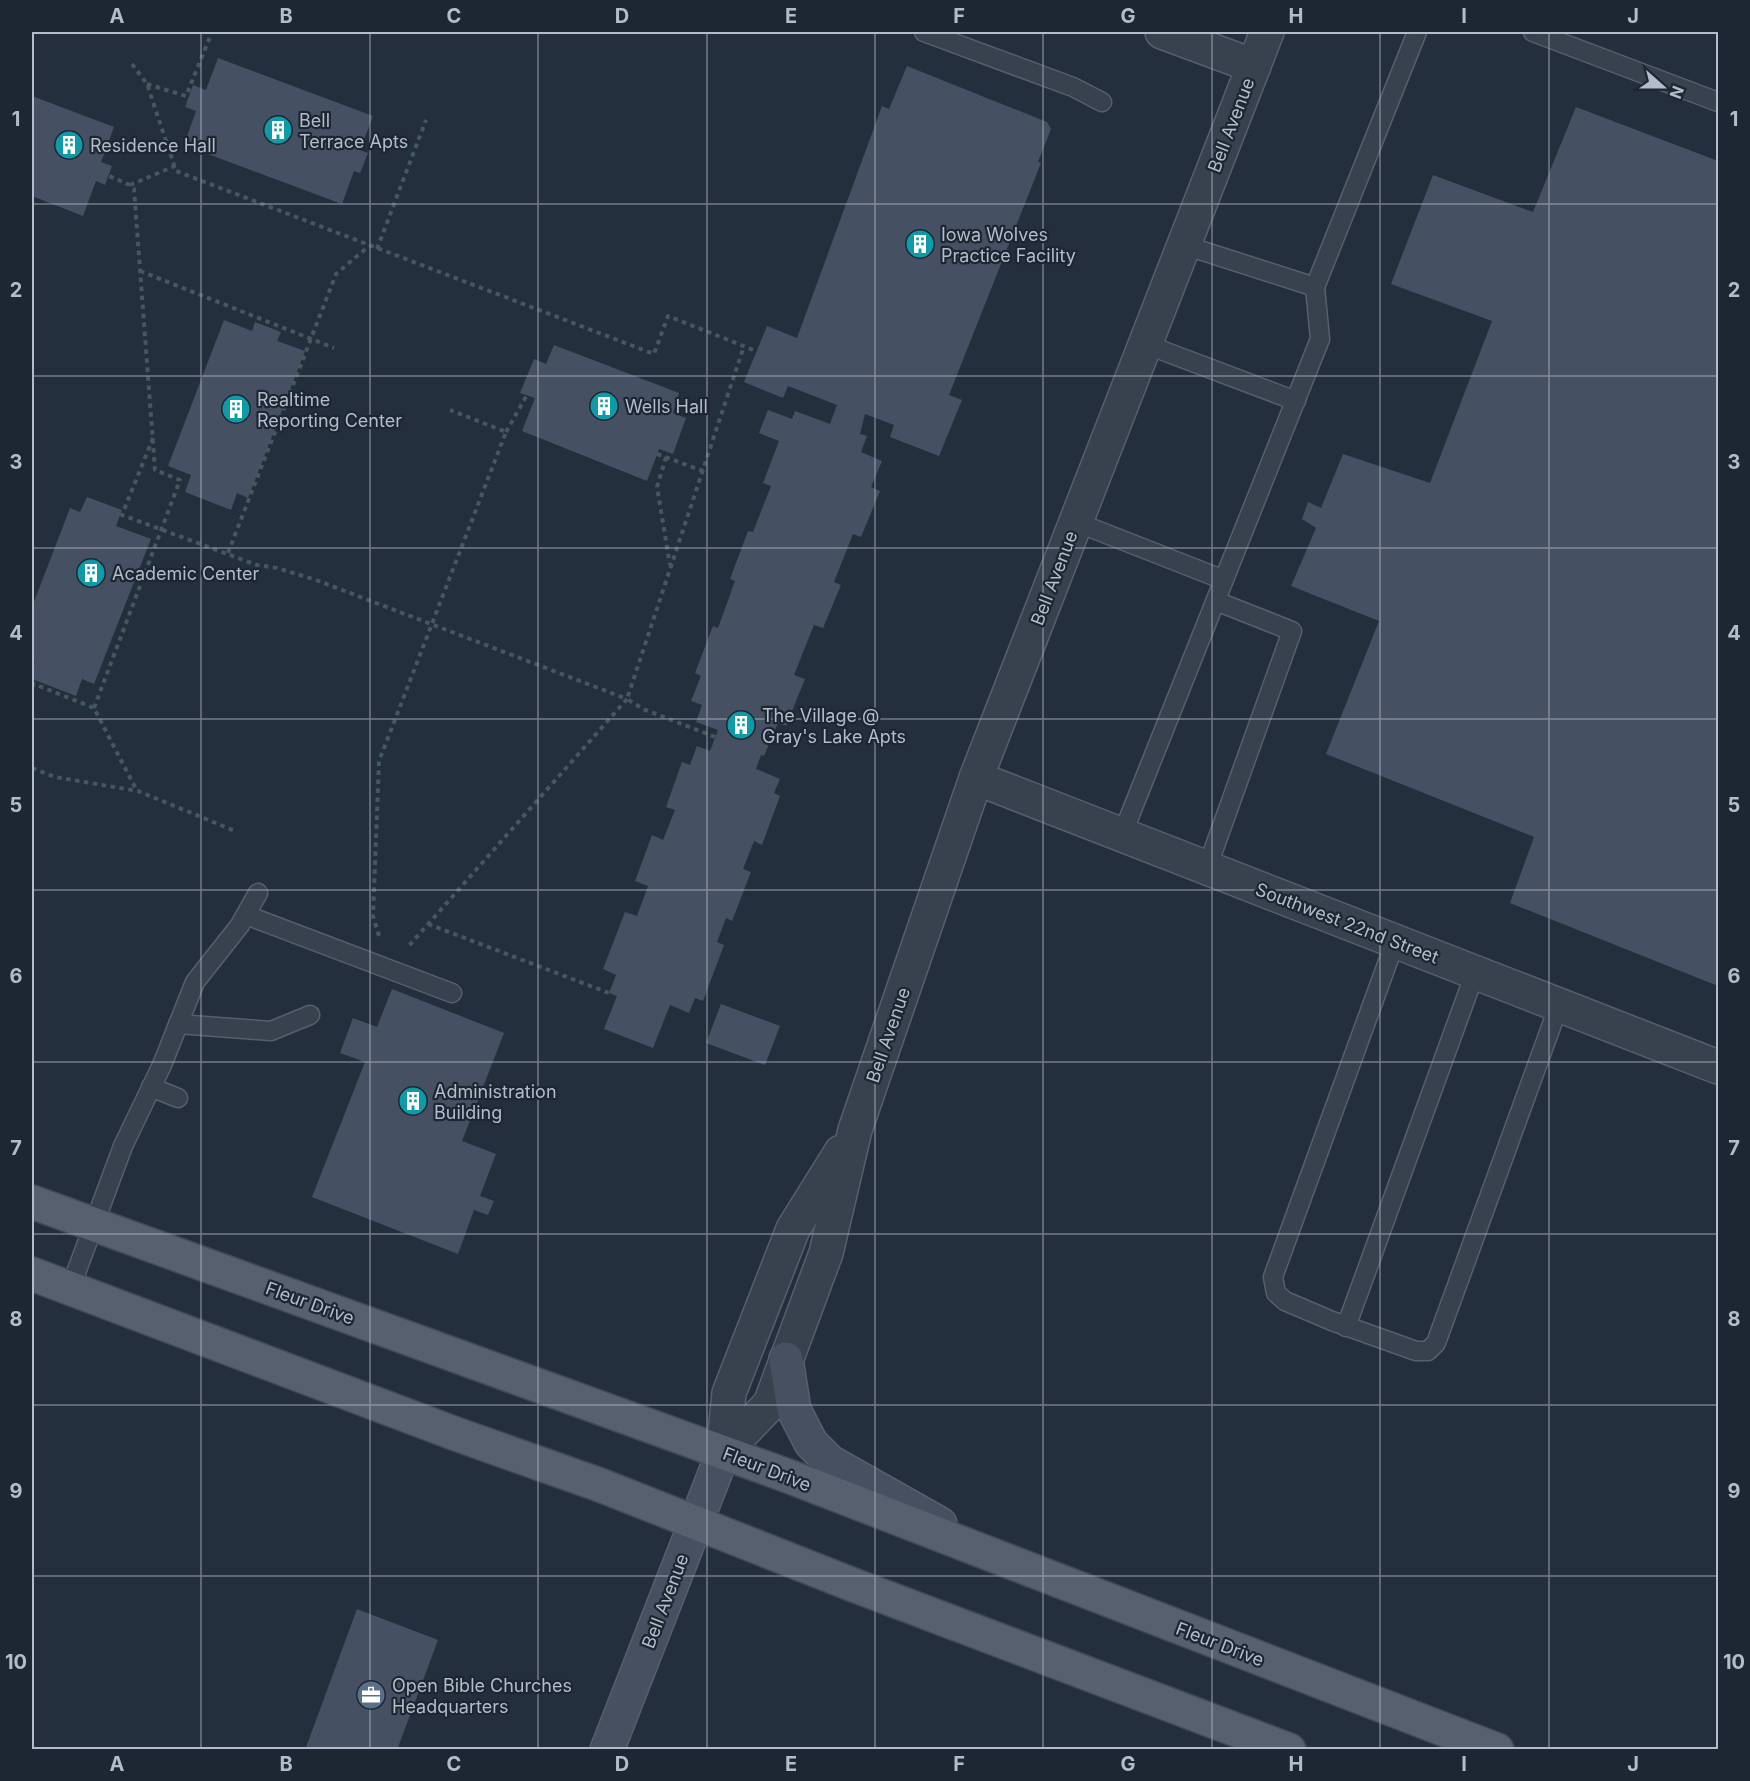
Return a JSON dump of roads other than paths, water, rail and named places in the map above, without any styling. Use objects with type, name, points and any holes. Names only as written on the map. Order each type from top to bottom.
[{"type":"main road","name":"Fleur Drive","points":[[32,1202],[723,1453],[1497,1749]]},
{"type":"main road","points":[[32,1274],[696,1522],[856,1586],[1289,1749]]},
{"type":"main road","points":[[786,1359],[794,1410],[811,1443],[831,1462],[1010,1563]]},
{"type":"main road","name":"Bell Avenue","points":[[607,1749],[723,1453]]},
{"type":"street","points":[[1162,32],[1254,66]]},
{"type":"street","name":"Bell Avenue","points":[[723,1453],[770,1404],[826,1253],[855,1130],[976,778],[1267,32]]},
{"type":"street","name":"Southwest 22nd Street","points":[[976,778],[1719,1067]]},
{"type":"street","name":"Bell Avenue","points":[[723,1453],[729,1393],[793,1229],[855,1130]]},
{"type":"lane","points":[[924,32],[1072,87],[1102,102]]},
{"type":"lane","points":[[1122,835],[1320,339],[1315,287],[1417,32]]},
{"type":"lane","points":[[1533,32],[1719,102]]},
{"type":"lane","points":[[1184,245],[1315,287]]},
{"type":"lane","points":[[1145,344],[1296,401]]},
{"type":"lane","points":[[1076,522],[1224,580]]},
{"type":"lane","points":[[1207,868],[1292,631],[1216,602]]},
{"type":"lane","points":[[70,1289],[123,1146],[151,1087],[195,982],[246,915],[258,892]]},
{"type":"lane","points":[[246,915],[452,993]]},
{"type":"lane","points":[[1395,942],[1273,1277],[1276,1293],[1285,1301],[1346,1327],[1416,1351],[1428,1351],[1436,1343],[1559,1005]]},
{"type":"lane","points":[[1346,1327],[1476,973]]},
{"type":"lane","points":[[178,1024],[271,1031],[310,1015]]},
{"type":"lane","points":[[151,1087],[178,1098]]},
{"type":"place","name":"Bell Terrace Apts","points":[[278,130]]},
{"type":"place","name":"Residence Hall","points":[[69,145]]},
{"type":"place","name":"Iowa Wolves Practice Facility","points":[[920,244]]},
{"type":"place","name":"Wells Hall","points":[[604,406]]},
{"type":"place","name":"Realtime Reporting Center","points":[[236,409]]},
{"type":"place","name":"Academic Center","points":[[91,573]]},
{"type":"place","name":"The Village @ Gray's Lake Apts","points":[[741,725]]},
{"type":"place","name":"Administration Building","points":[[413,1101]]},
{"type":"place","name":"Open Bible Churches Headquarters","points":[[371,1695]]}]
